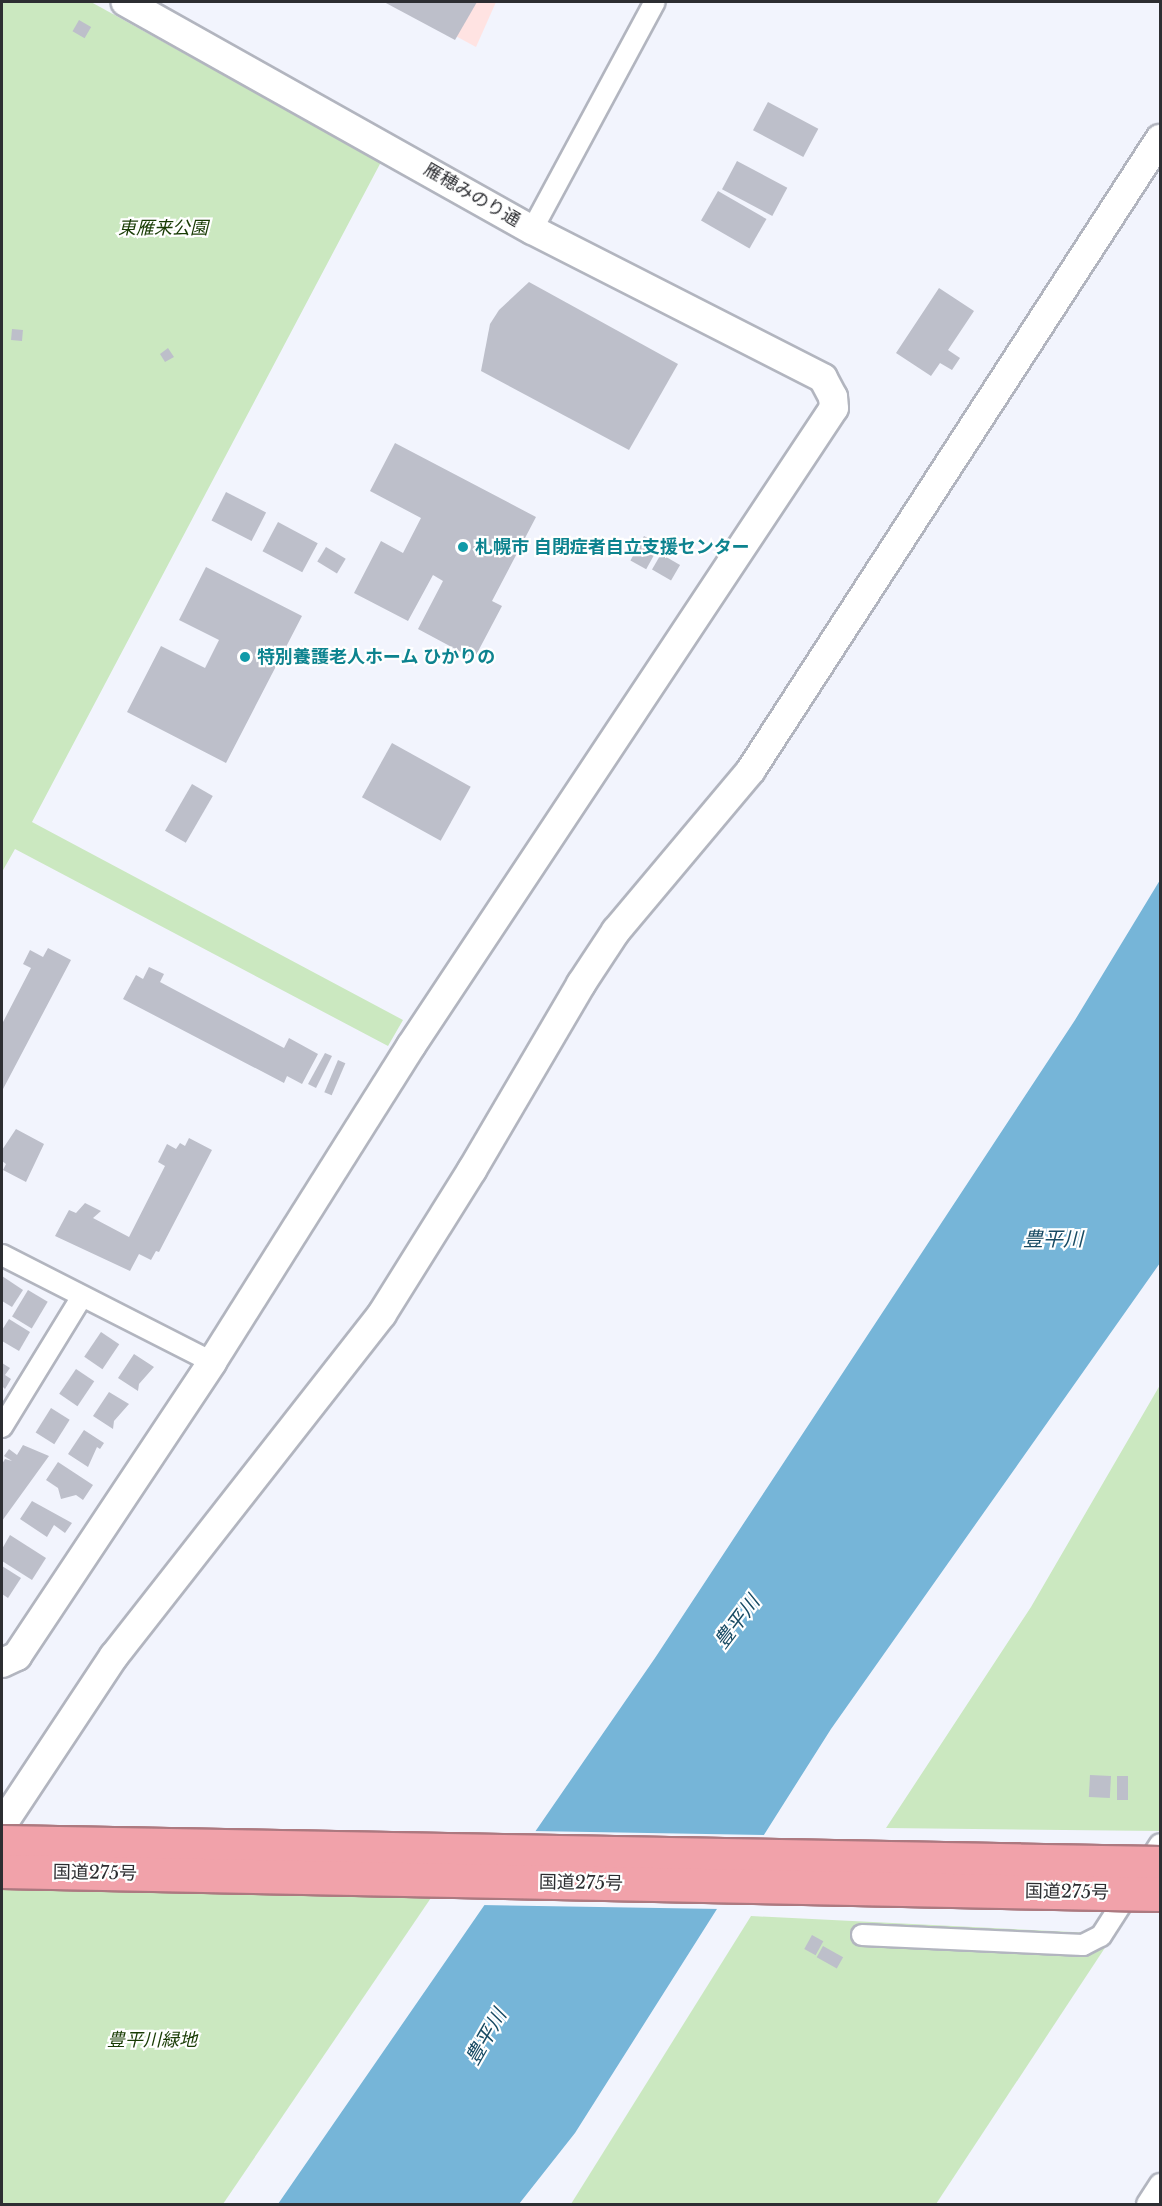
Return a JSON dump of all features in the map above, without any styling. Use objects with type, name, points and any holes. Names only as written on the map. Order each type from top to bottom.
[{"type":"highway","name":"国道275号","points":[[2,1842],[1161,1863]]},
{"type":"highway","name":"国道275号","points":[[2,1871],[1161,1894]]},
{"type":"street","name":"雁穂みのり通","points":[[126,2],[532,230],[822,378],[833,397],[828,418],[411,1046],[212,1362]]},
{"type":"street","points":[[532,230],[656,2]]},
{"type":"street","points":[[5,1815],[114,1656],[382,1314],[472,1170],[581,984],[616,931],[751,770],[1161,139]]},
{"type":"street","points":[[2,1255],[81,1298],[212,1362],[17,1656],[2,1663]]},
{"type":"street","points":[[2,1427],[81,1298]]},
{"type":"street","points":[[862,1935],[1083,1945],[1101,1936],[1161,1844]]},
{"type":"street","points":[[1147,2205],[1161,2184]]},
{"type":"shaded area","points":[[393,2],[496,2],[476,47]]},
{"type":"green space","name":"東雁来公園","points":[[2,2],[91,2],[381,162],[32,822],[403,1020],[388,1046],[15,849],[2,872]]},
{"type":"green space","points":[[1160,1385],[1160,1831],[886,1828],[1031,1607]]},
{"type":"green space","name":"豊平川緑地","points":[[2,1887],[437,1889],[223,2204],[2,2204]]},
{"type":"green space","points":[[751,1916],[1114,1934],[936,2204],[571,2204]]},
{"type":"water","name":"豊平川","points":[[1160,880],[1160,1263],[831,1729],[575,2133],[519,2204],[278,2204],[655,1658],[1075,1020]]},
{"type":"pier","points":[[532,1831],[767,1835],[720,1909],[481,1905]]},
{"type":"building","points":[[384,2],[477,2],[455,40]]},
{"type":"building","points":[[79,20],[91,27],[85,38],[72,31]]},
{"type":"building","points":[[768,102],[818,129],[803,157],[753,130]]},
{"type":"building","points":[[737,161],[787,188],[772,216],[722,189]]},
{"type":"building","points":[[718,191],[766,219],[749,248],[701,220]]},
{"type":"building","points":[[529,282],[678,364],[629,450],[481,371],[490,324],[499,310]]},
{"type":"building","points":[[939,288],[974,311],[948,350],[960,358],[952,370],[940,363],[931,376],[896,353]]},
{"type":"building","points":[[12,329],[23,330],[22,341],[11,340]]},
{"type":"building","points":[[168,348],[174,357],[165,362],[160,354]]},
{"type":"building","name":"札幌市 自閉症者自立支援センター","points":[[395,443],[536,517],[492,601],[502,606],[474,659],[418,629],[443,581],[433,575],[408,621],[354,593],[381,541],[403,553],[421,518],[370,491]]},
{"type":"building","points":[[226,492],[266,512],[252,541],[211,521]]},
{"type":"building","points":[[278,522],[318,543],[302,572],[263,551]]},
{"type":"building","points":[[644,536],[660,545],[646,569],[630,560]]},
{"type":"building","points":[[326,547],[346,559],[337,573],[317,562]]},
{"type":"building","points":[[661,554],[680,565],[671,581],[652,570]]},
{"type":"building","name":"特別養護老人ホーム ひかりの","points":[[206,567],[302,616],[226,763],[127,712],[161,646],[205,668],[219,640],[179,620]]},
{"type":"building","points":[[392,743],[471,787],[441,841],[362,797]]},
{"type":"building","points":[[192,784],[213,796],[186,843],[165,831]]},
{"type":"building","points":[[48,948],[71,960],[2,1091],[2,1024],[31,968],[23,964],[30,950],[43,957]]},
{"type":"building","points":[[149,967],[164,974],[160,982],[284,1048],[289,1038],[318,1054],[302,1084],[287,1076],[284,1083],[123,999],[136,975],[143,979]]},
{"type":"building","points":[[325,1053],[332,1056],[316,1088],[308,1084]]},
{"type":"building","points":[[338,1060],[345,1063],[332,1095],[324,1092]]},
{"type":"building","points":[[16,1129],[44,1144],[26,1182],[3,1170],[6,1164],[2,1161],[2,1150]]},
{"type":"building","points":[[189,1138],[212,1150],[159,1252],[156,1251],[151,1260],[139,1254],[130,1271],[55,1236],[69,1210],[76,1213],[85,1203],[101,1211],[93,1218],[129,1237],[165,1166],[158,1162],[167,1144],[176,1149],[180,1143],[185,1146]]},
{"type":"building","points":[[2,1276],[23,1290],[12,1307],[2,1301]]},
{"type":"building","points":[[28,1290],[48,1302],[32,1328],[12,1317]]},
{"type":"building","points":[[9,1319],[30,1332],[19,1351],[2,1341],[2,1330]]},
{"type":"building","points":[[101,1332],[119,1344],[102,1369],[84,1357]]},
{"type":"building","points":[[134,1354],[154,1367],[139,1384],[138,1391],[118,1378]]},
{"type":"building","points":[[2,1363],[10,1368],[5,1375],[11,1379],[5,1389],[2,1386]]},
{"type":"building","points":[[76,1369],[94,1381],[77,1406],[59,1394]]},
{"type":"building","points":[[109,1392],[129,1404],[114,1421],[113,1429],[93,1416]]},
{"type":"building","points":[[51,1408],[70,1420],[54,1444],[36,1433]]},
{"type":"building","points":[[84,1430],[104,1443],[100,1449],[97,1447],[88,1467],[68,1454]]},
{"type":"building","points":[[23,1445],[49,1456],[2,1521],[2,1464],[5,1459],[12,1461],[4,1456],[9,1449],[17,1455]]},
{"type":"building","points":[[58,1462],[93,1485],[83,1500],[76,1495],[61,1499],[58,1488],[46,1480]]},
{"type":"building","points":[[32,1501],[72,1523],[65,1533],[54,1525],[47,1537],[20,1519]]},
{"type":"building","points":[[10,1535],[46,1558],[32,1580],[2,1561],[2,1549]]},
{"type":"building","points":[[2,1566],[21,1578],[8,1598],[2,1594]]},
{"type":"building","points":[[1090,1775],[1111,1776],[1110,1798],[1089,1797]]},
{"type":"building","points":[[1117,1776],[1128,1776],[1128,1800],[1117,1800]]},
{"type":"building","points":[[812,1935],[823,1941],[816,1955],[804,1949]]},
{"type":"building","points":[[823,1946],[843,1957],[837,1969],[817,1957]]},
{"type":"place","name":"札幌市 自閉症者自立支援センター","points":[[463,547]]},
{"type":"place","name":"特別養護老人ホーム ひかりの","points":[[245,657]]}]
